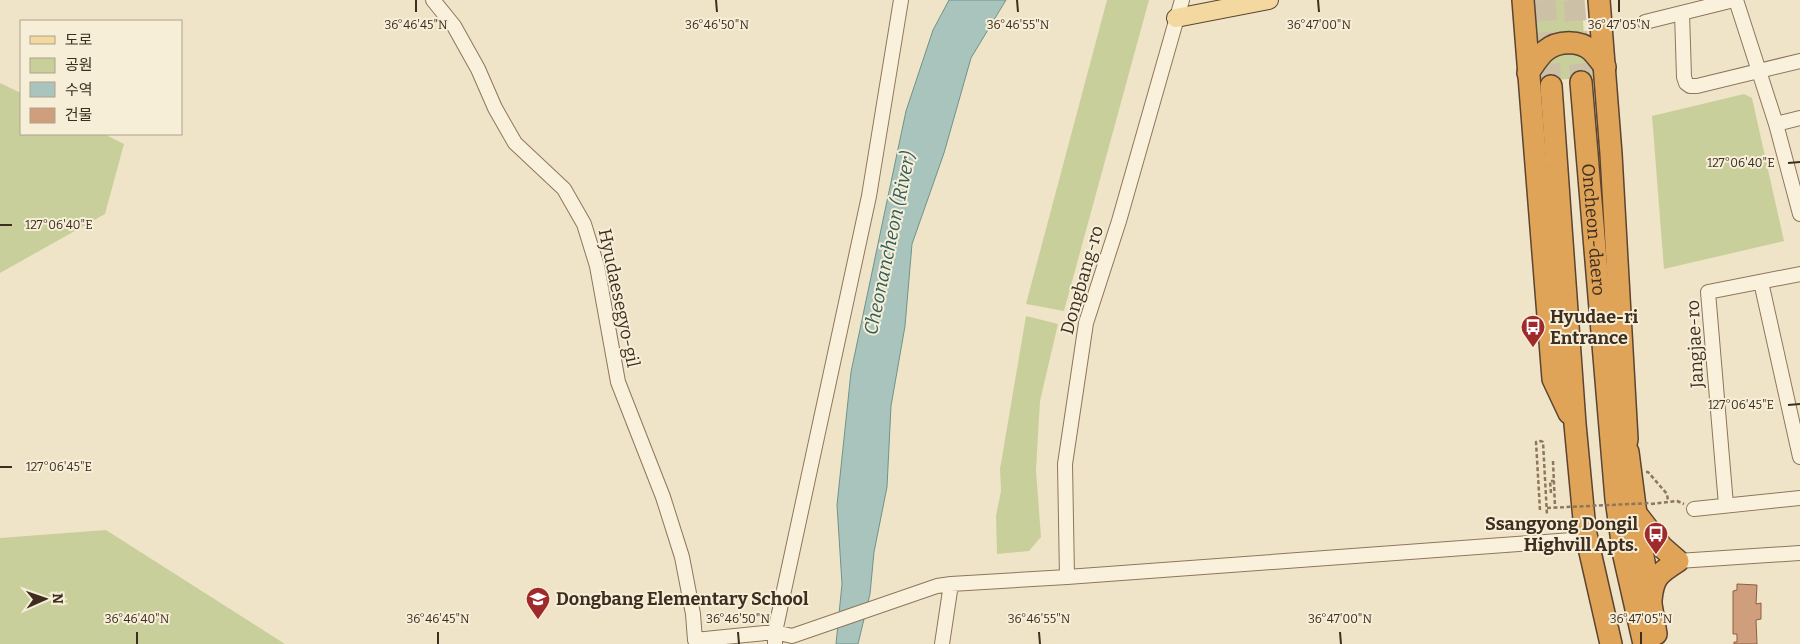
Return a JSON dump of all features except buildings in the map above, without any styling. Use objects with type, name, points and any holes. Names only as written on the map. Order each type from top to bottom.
[{"type":"highway","points":[[1519,0],[1526,33]]},
{"type":"highway","points":[[1523,0],[1553,379],[1575,424]]},
{"type":"highway","points":[[1598,0],[1605,67],[1627,439],[1642,508],[1650,607],[1658,644]]},
{"type":"highway","points":[[1601,33],[1608,0]]},
{"type":"highway","points":[[1528,73],[1546,50],[1555,45],[1570,42],[1587,47],[1594,52],[1605,67]]},
{"type":"highway","name":"Oncheon-daero","points":[[1581,82],[1616,499],[1624,556],[1644,644]]},
{"type":"highway","name":"Oncheon-daero","points":[[1551,86],[1575,424],[1586,539],[1610,644]]},
{"type":"highway","points":[[1616,499],[1627,439]]},
{"type":"highway","points":[[1642,508],[1662,547],[1678,561],[1661,572],[1652,588],[1650,607]]},
{"type":"main road","points":[[1176,18],[1269,0]]},
{"type":"street","name":"Hyudaesegyo-gil","points":[[433,0],[454,26],[478,69],[495,108],[515,143],[564,189],[584,224],[597,266],[618,382],[663,498],[682,557],[693,614],[692,642]]},
{"type":"street","points":[[775,638],[868,196],[901,0]]},
{"type":"street","name":"Dongbang-ro","points":[[1067,577],[1065,464],[1086,323],[1119,221],[1182,0]]},
{"type":"street","points":[[1645,22],[1735,0],[1760,71],[1800,214]]},
{"type":"street","points":[[1682,13],[1686,84],[1690,86],[1800,62]]},
{"type":"street","points":[[1776,124],[1800,118]]},
{"type":"street","name":"Jangjae-ro","points":[[1726,505],[1708,292],[1800,274]]},
{"type":"street","points":[[1761,282],[1800,457]]},
{"type":"street","points":[[1694,508],[1800,498]]},
{"type":"street","points":[[692,642],[792,636],[944,585],[1586,539]]},
{"type":"street","points":[[1678,561],[1800,553]]},
{"type":"street","points":[[942,644],[944,585]]},
{"type":"path","points":[[1540,510],[1537,441],[1543,442],[1547,514]]},
{"type":"path","points":[[1553,461],[1555,507]]},
{"type":"path","points":[[1646,480],[1645,472],[1648,472],[1667,494],[1668,501]]},
{"type":"path","points":[[1551,493],[1550,481],[1554,481]]},
{"type":"path","points":[[1642,508],[1647,495]]},
{"type":"path","points":[[1547,508],[1642,508],[1677,500]]},
{"type":"green space","points":[[1107,0],[1149,0],[1064,311],[1026,304]]},
{"type":"green space","points":[[1530,0],[1582,0],[1584,38],[1570,34],[1559,34],[1536,46]]},
{"type":"green space","points":[[1572,51],[1588,57],[1599,77],[1538,81],[1540,70],[1549,57]]},
{"type":"green space","points":[[0,83],[20,93],[20,135],[106,135],[124,144],[105,214],[0,273]]},
{"type":"green space","points":[[1744,94],[1752,98],[1784,241],[1664,269],[1652,116]]},
{"type":"green space","points":[[1026,316],[1058,324],[1040,401],[1036,470],[1041,537],[1029,551],[997,554],[996,516],[1001,491],[1000,469]]},
{"type":"green space","points":[[106,530],[285,644],[0,644],[0,538]]},
{"type":"water","name":"Cheonancheon (River)","points":[[949,0],[1006,0],[971,58],[944,153],[912,244],[905,326],[891,406],[887,487],[874,552],[870,594],[858,644],[836,644],[842,584],[837,505],[851,372],[906,111],[933,30]]},
{"type":"tunnel","points":[[1545,0],[1551,86]]},
{"type":"tunnel","points":[[1574,0],[1581,82]]},
{"type":"place","name":"Hyudae-ri Entrance","points":[[1533,348]]},
{"type":"place","name":"Ssangyong Dongil Highvill Apts.","points":[[1656,555]]},
{"type":"place","name":"Dongbang Elementary School","points":[[538,620]]}]
